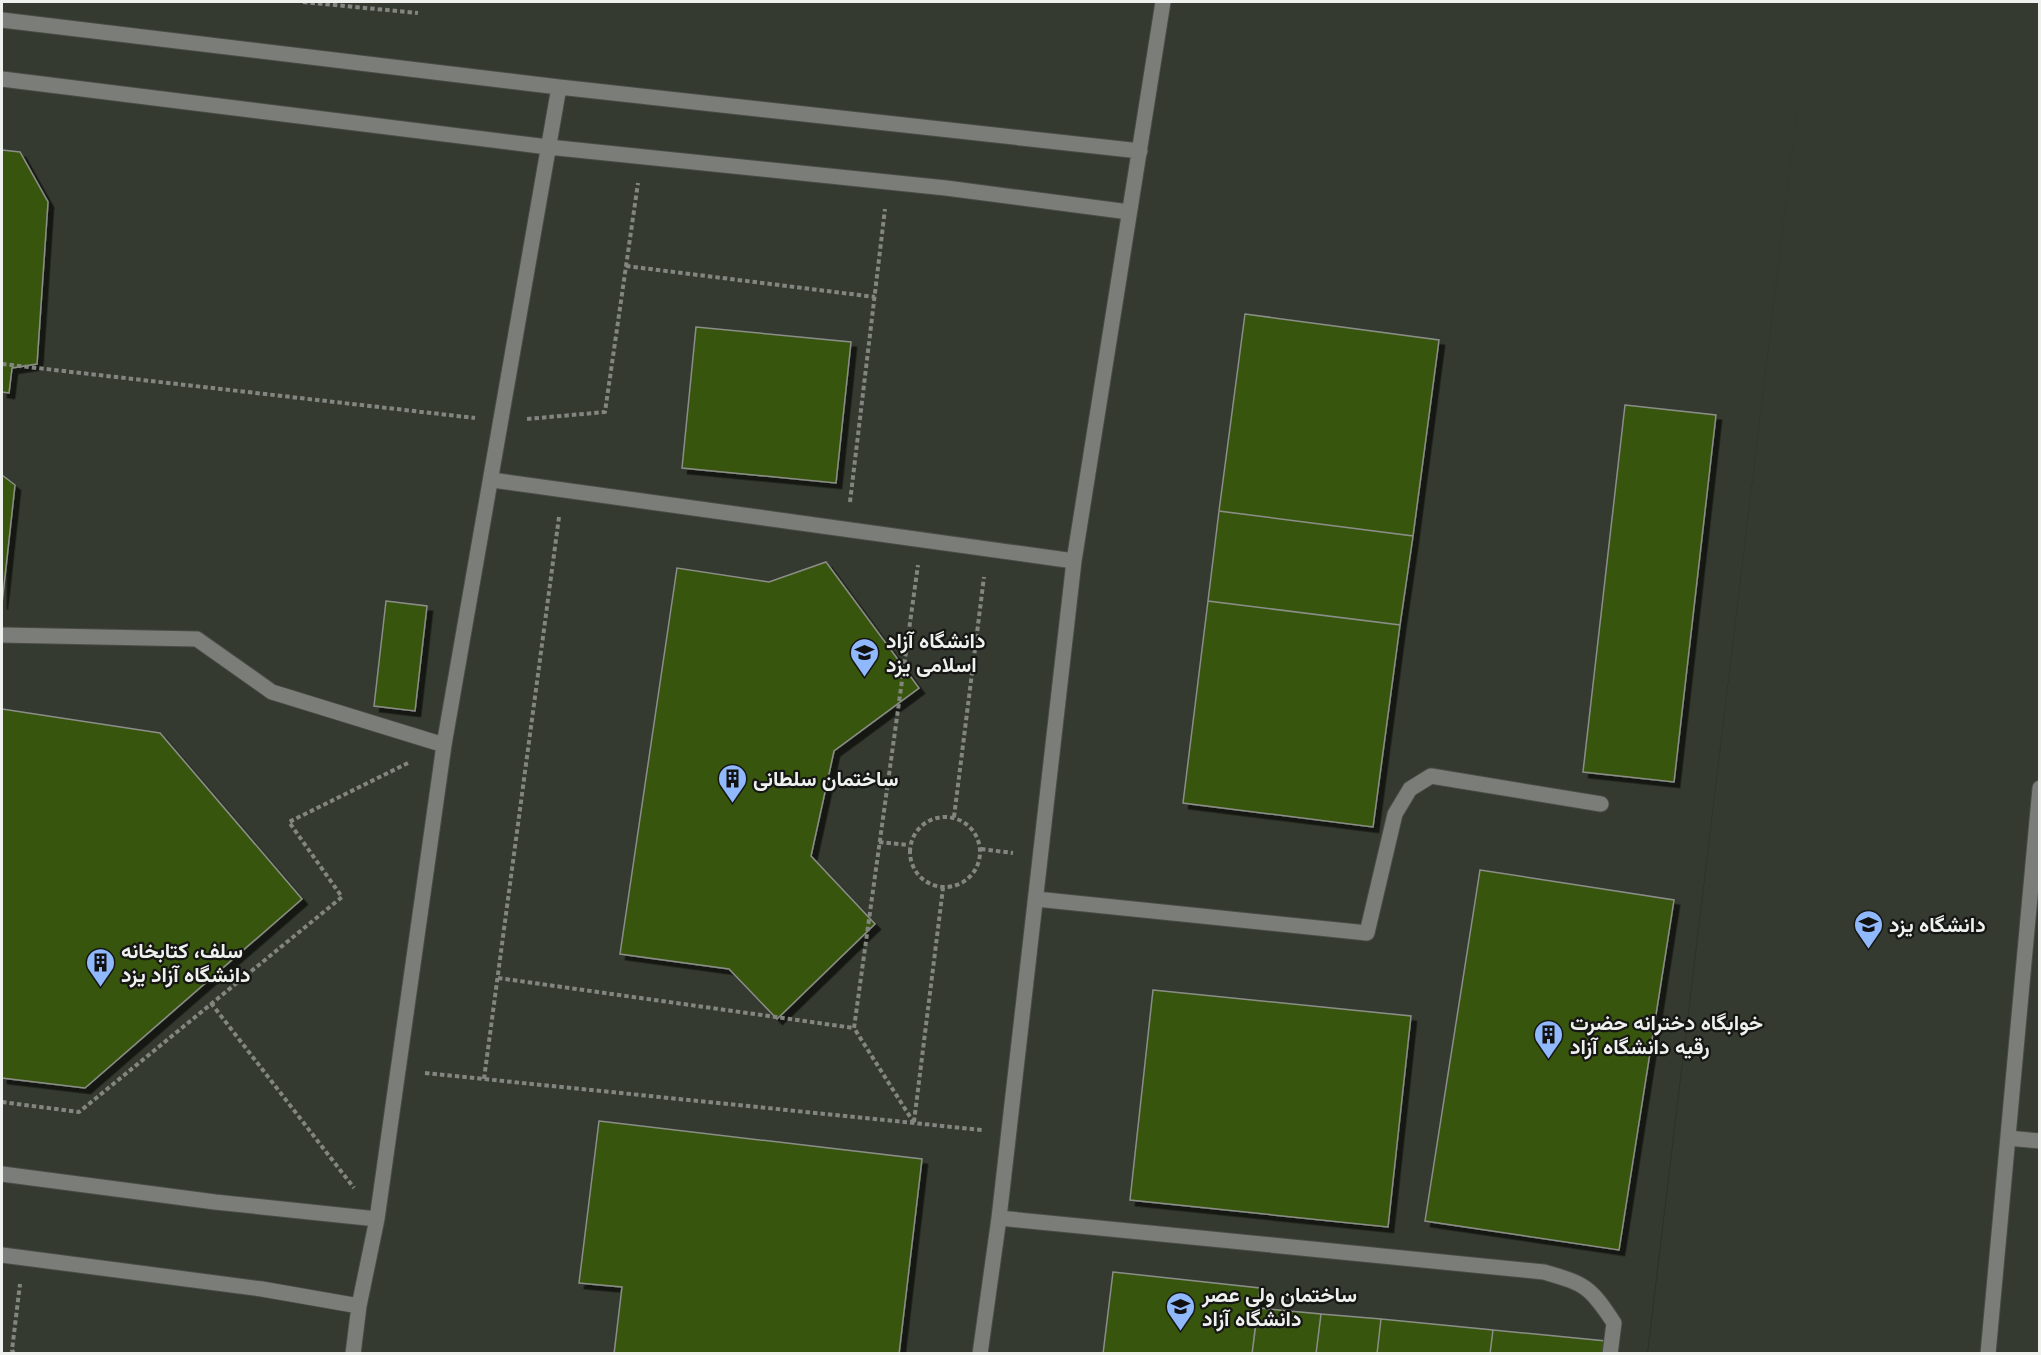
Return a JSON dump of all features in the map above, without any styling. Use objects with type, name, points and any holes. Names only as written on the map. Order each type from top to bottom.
[{"type":"lane","points":[[980,1353],[999,1218],[1074,561],[1162,2]]},
{"type":"lane","points":[[2,20],[559,87],[1140,152]]},
{"type":"lane","points":[[2,79],[548,147],[889,182],[1129,212]]},
{"type":"lane","points":[[353,1353],[359,1306],[377,1218],[444,745],[559,87]]},
{"type":"lane","points":[[492,480],[1074,561]]},
{"type":"lane","points":[[2,635],[197,639],[272,692],[444,745]]},
{"type":"lane","points":[[1036,899],[1367,933],[1395,813],[1410,789],[1431,776],[1601,804]]},
{"type":"lane","points":[[1988,1353],[2040,788]]},
{"type":"lane","points":[[2008,1137],[2040,1142]]},
{"type":"lane","points":[[2,1174],[215,1202],[377,1218]]},
{"type":"lane","points":[[999,1218],[1544,1272],[1577,1282],[1594,1293],[1614,1323],[1611,1353]]},
{"type":"lane","points":[[2,1255],[261,1289],[359,1306]]},
{"type":"path","points":[[303,2],[418,13]]},
{"type":"path","points":[[2,364],[502,422],[605,412],[642,156]]},
{"type":"path","points":[[847,530],[889,182]]},
{"type":"path","points":[[626,266],[875,297]]},
{"type":"path","points":[[484,1079],[563,490]]},
{"type":"path","points":[[914,1123],[854,1028],[921,540]]},
{"type":"path","points":[[954,817],[987,549]]},
{"type":"path","points":[[2,1102],[78,1112],[342,897],[289,822],[444,745]]},
{"type":"path","points":[[934,817],[954,817],[972,829],[981,849],[977,869],[963,884],[943,888],[924,882],[911,866],[909,845],[918,828],[934,817]]},
{"type":"path","points":[[879,842],[909,845]]},
{"type":"path","points":[[914,1123],[943,888]]},
{"type":"path","points":[[498,978],[854,1028]]},
{"type":"path","points":[[211,1004],[377,1218]]},
{"type":"path","points":[[398,1070],[1009,1132]]},
{"type":"path","points":[[14,1353],[12,1350],[23,1257]]},
{"type":"shaded area","name":"دانشگاه آزاد اسلامی یزد","points":[[2,2],[2039,2],[2039,1353],[1648,1353],[1806,35],[1647,1353],[2,1354]]},
{"type":"building","points":[[2,150],[20,152],[48,202],[37,364],[12,368],[9,393],[2,392]]},
{"type":"building","points":[[1245,314],[1439,340],[1413,536],[1219,511]]},
{"type":"building","points":[[696,327],[851,342],[836,483],[682,468]]},
{"type":"building","points":[[1625,405],[1716,415],[1674,782],[1583,772]]},
{"type":"building","points":[[2,475],[15,485],[2,604]]},
{"type":"building","points":[[1219,511],[1413,536],[1400,625],[1208,601]]},
{"type":"building","name":"ساختمان سلطانی","points":[[826,562],[919,688],[834,751],[811,856],[875,924],[777,1019],[729,969],[620,954],[677,568],[769,582]]},
{"type":"building","points":[[386,601],[427,606],[415,711],[374,706]]},
{"type":"building","points":[[1208,601],[1400,625],[1373,827],[1183,803]]},
{"type":"building","name":"سلف، کتابخانه دانشگاه آزاد یزد","points":[[2,709],[160,733],[302,899],[85,1088],[2,1078]]},
{"type":"building","name":"خوابگاه دخترانه حضرت رقیه دانشگاه آزاد","points":[[1480,870],[1674,900],[1619,1250],[1425,1221]]},
{"type":"building","points":[[1153,990],[1411,1016],[1388,1227],[1130,1200]]},
{"type":"building","points":[[599,1121],[922,1159],[899,1354],[614,1354],[622,1287],[579,1283]]},
{"type":"building","name":"ساختمان ولی عصر دانشگاه آزاد","points":[[1113,1272],[1260,1288],[1252,1354],[1103,1354]]},
{"type":"building","points":[[1258,1308],[1321,1314],[1316,1354],[1252,1354]]},
{"type":"building","points":[[1321,1314],[1381,1319],[1377,1354],[1316,1354]]},
{"type":"building","points":[[1381,1319],[1493,1330],[1490,1354],[1377,1354]]},
{"type":"building","points":[[1493,1330],[1606,1341],[1604,1354],[1490,1354]]},
{"type":"place","name":"دانشگاه آزاد اسلامی یزد","points":[[865,678]]},
{"type":"place","name":"ساختمان سلطانی","points":[[732,804]]},
{"type":"place","name":"دانشگاه یزد","points":[[1868,950]]},
{"type":"place","name":"سلف، کتابخانه دانشگاه آزاد یزد","points":[[100,988]]},
{"type":"place","name":"خوابگاه دخترانه حضرت رقیه دانشگاه آزاد","points":[[1549,1060]]},
{"type":"place","name":"ساختمان ولی عصر دانشگاه آزاد","points":[[1181,1332]]}]
